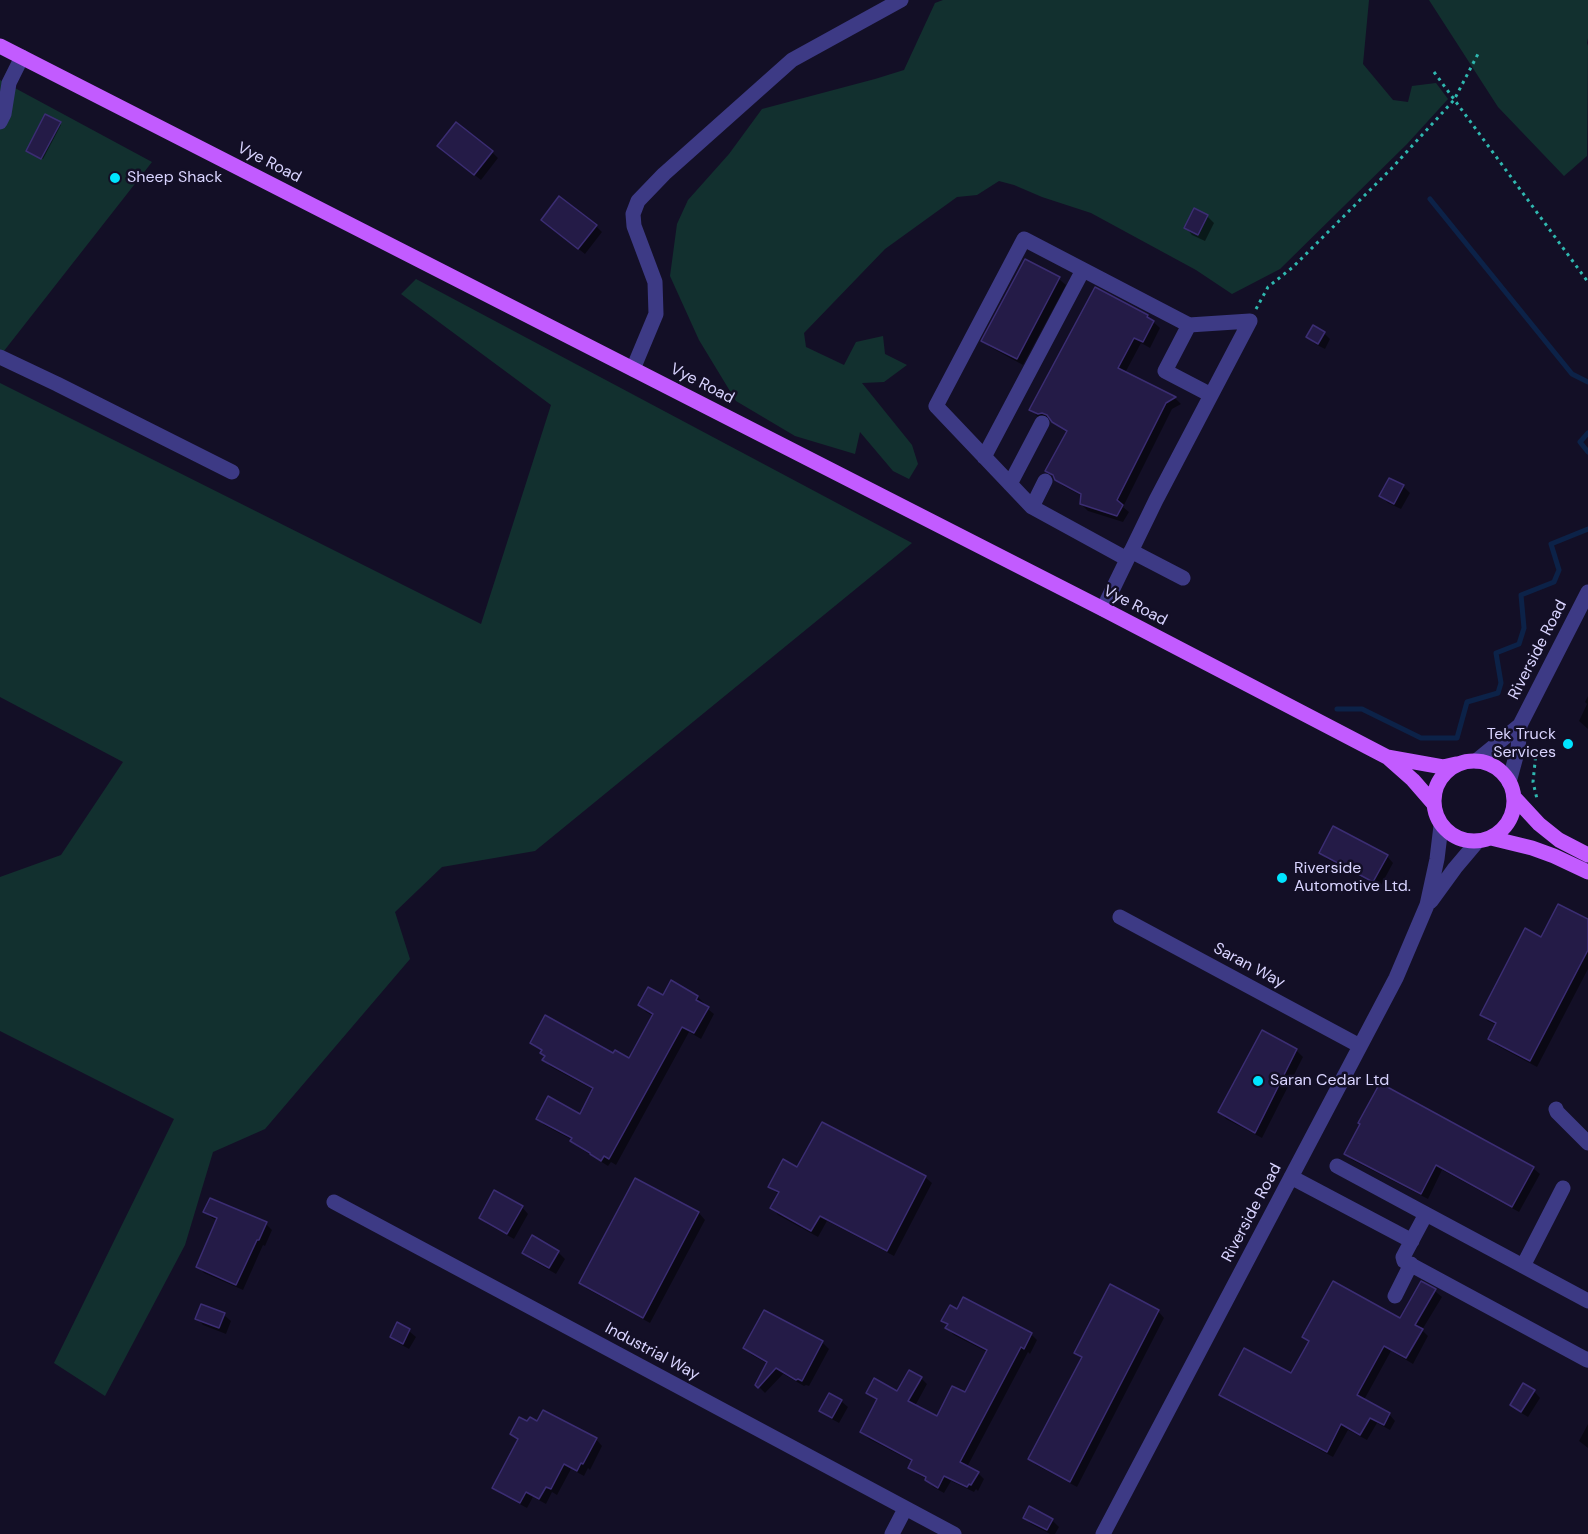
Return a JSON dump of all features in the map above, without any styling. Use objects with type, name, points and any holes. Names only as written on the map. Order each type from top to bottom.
[{"type":"main road","name":"Vye Road","points":[[0,46],[1103,609],[1387,757],[1413,780],[1433,803]]},
{"type":"main road","name":"Vye Road","points":[[1387,757],[1443,766],[1456,764]]},
{"type":"main road","points":[[1484,840],[1502,831],[1514,810],[1514,797],[1509,782],[1501,771],[1489,764],[1476,760],[1456,764],[1442,776],[1435,789],[1433,803],[1435,815],[1441,826],[1451,835],[1463,841],[1484,840],[1543,852],[1588,872]]},
{"type":"main road","points":[[1514,797],[1539,824],[1559,840],[1588,855]]},
{"type":"street","points":[[633,369],[656,314],[655,282],[634,226],[633,214],[638,201],[664,174],[792,60],[901,0]]},
{"type":"street","points":[[0,122],[4,114],[9,83],[22,57]]},
{"type":"street","points":[[1183,578],[1129,555],[1032,507],[936,406],[1024,239],[1189,325],[1250,321]]},
{"type":"street","points":[[984,457],[1083,270]]},
{"type":"street","points":[[1103,609],[1156,500],[1250,321]]},
{"type":"street","points":[[1189,325],[1165,371],[1211,395]]},
{"type":"street","points":[[0,357],[232,472]]},
{"type":"street","points":[[1010,484],[1042,423]]},
{"type":"street","points":[[1032,507],[1045,481]]},
{"type":"street","name":"Riverside Road","points":[[1476,760],[1520,724],[1584,611],[1588,592]]},
{"type":"street","name":"Riverside Road","points":[[1509,782],[1518,749],[1520,724]]},
{"type":"street","name":"Riverside Road","points":[[1103,1534],[1396,978],[1427,905],[1437,859],[1441,826]]},
{"type":"street","name":"Riverside Road","points":[[1427,905],[1455,868],[1484,840]]},
{"type":"street","name":"Saran Way","points":[[1120,917],[1360,1046]]},
{"type":"street","points":[[1556,1109],[1588,1143]]},
{"type":"street","points":[[1337,1166],[1588,1301]]},
{"type":"street","points":[[1291,1177],[1412,1242]]},
{"type":"street","points":[[1523,1266],[1563,1188]]},
{"type":"street","name":"Industrial Way","points":[[334,1202],[949,1533]]},
{"type":"street","points":[[1426,1214],[1403,1257],[1404,1260],[1588,1360]]},
{"type":"street","points":[[1395,1296],[1411,1264]]},
{"type":"street","points":[[892,1534],[905,1509]]},
{"type":"path","points":[[1250,321],[1268,287],[1293,267],[1391,169],[1454,100],[1479,52]]},
{"type":"path","points":[[1434,72],[1588,282]]},
{"type":"path","points":[[1518,749],[1536,753],[1533,782],[1537,799],[1542,806]]},
{"type":"green space","points":[[943,0],[1369,0],[1363,64],[1393,100],[1408,102],[1412,86],[1436,83],[1448,99],[1407,144],[1280,269],[1232,294],[1196,270],[1091,213],[1014,185],[999,181],[977,195],[957,197],[885,249],[804,333],[806,347],[844,365],[856,342],[883,336],[885,354],[907,365],[884,382],[862,383],[912,445],[918,464],[909,479],[893,471],[860,432],[855,454],[795,436],[736,401],[699,340],[670,276],[677,224],[688,200],[729,154],[762,109],[904,70],[935,3]]},
{"type":"green space","points":[[1429,0],[1588,0],[1587,156],[1564,176],[1498,107]]},
{"type":"green space","points":[[0,80],[152,162],[0,356]]},
{"type":"green space","points":[[416,279],[912,543],[535,851],[442,867],[395,912],[410,959],[265,1129],[213,1152],[185,1245],[105,1396],[54,1363],[174,1119],[0,1031],[0,877],[61,855],[123,762],[0,697],[0,383],[481,624],[551,405],[401,294]]},
{"type":"building","points":[[45,114],[61,122],[41,159],[26,151]]},
{"type":"building","points":[[456,122],[493,151],[474,175],[437,146]]},
{"type":"building","points":[[559,196],[597,225],[578,249],[541,220]]},
{"type":"building","points":[[1194,208],[1208,215],[1198,235],[1184,228]]},
{"type":"building","points":[[1025,259],[1060,277],[1017,359],[981,341]]},
{"type":"building","points":[[1095,287],[1148,315],[1147,317],[1154,321],[1143,342],[1134,338],[1118,368],[1176,397],[1166,403],[1117,500],[1123,505],[1117,516],[1080,504],[1081,494],[1055,480],[1053,475],[1045,471],[1067,431],[1052,422],[1047,415],[1029,410]]},
{"type":"building","points":[[1313,325],[1325,332],[1318,344],[1306,337]]},
{"type":"building","points":[[1389,478],[1404,485],[1394,504],[1379,496]]},
{"type":"building","points":[[1333,826],[1388,855],[1373,882],[1319,853]]},
{"type":"building","points":[[1558,904],[1588,919],[1588,950],[1530,1061],[1488,1039],[1496,1023],[1480,1015],[1525,928],[1541,937]]},
{"type":"building","points":[[671,980],[698,996],[696,1000],[709,1007],[694,1033],[682,1027],[609,1159],[604,1156],[601,1161],[570,1141],[572,1138],[536,1119],[548,1096],[580,1114],[593,1088],[542,1060],[545,1056],[540,1053],[542,1050],[530,1043],[545,1015],[613,1053],[615,1050],[629,1058],[653,1014],[638,1005],[648,987],[663,995]]},
{"type":"building","name":"Saran Cedar Ltd","points":[[1262,1030],[1297,1049],[1255,1133],[1218,1112]]},
{"type":"building","points":[[1380,1083],[1534,1167],[1512,1207],[1436,1165],[1421,1194],[1344,1154]]},
{"type":"building","points":[[822,1122],[926,1176],[887,1251],[820,1216],[811,1231],[770,1208],[779,1192],[768,1187],[783,1159],[797,1167]]},
{"type":"building","points":[[635,1178],[699,1212],[643,1318],[579,1283]]},
{"type":"building","points":[[494,1190],[523,1206],[507,1234],[479,1218]]},
{"type":"building","points":[[210,1198],[267,1222],[236,1285],[196,1267],[217,1218],[203,1212]]},
{"type":"building","points":[[532,1235],[559,1251],[549,1268],[522,1253]]},
{"type":"building","points":[[1333,1281],[1400,1318],[1421,1281],[1436,1289],[1415,1325],[1423,1329],[1406,1358],[1384,1346],[1357,1395],[1390,1413],[1384,1425],[1370,1418],[1360,1435],[1341,1424],[1327,1452],[1219,1395],[1244,1348],[1291,1373],[1309,1341],[1302,1337]]},
{"type":"building","points":[[1110,1284],[1159,1310],[1070,1482],[1028,1459],[1082,1357],[1074,1353]]},
{"type":"building","points":[[963,1297],[1032,1333],[1024,1349],[1021,1347],[960,1462],[979,1472],[971,1485],[967,1487],[944,1476],[938,1488],[925,1480],[926,1477],[908,1468],[912,1460],[860,1432],[877,1399],[866,1393],[874,1378],[897,1391],[909,1370],[922,1377],[908,1401],[937,1416],[952,1386],[965,1392],[987,1350],[945,1328],[948,1324],[941,1321],[950,1305],[957,1309]]},
{"type":"building","points":[[201,1304],[225,1313],[219,1328],[195,1319]]},
{"type":"building","points":[[764,1310],[823,1341],[802,1381],[776,1368],[758,1388],[755,1385],[767,1362],[743,1348]]},
{"type":"building","points":[[397,1322],[410,1329],[403,1344],[390,1337]]},
{"type":"building","points":[[1523,1383],[1535,1390],[1521,1412],[1510,1405]]},
{"type":"building","points":[[829,1393],[842,1400],[832,1418],[819,1411]]},
{"type":"building","points":[[543,1410],[597,1438],[577,1471],[564,1464],[551,1489],[546,1487],[539,1499],[526,1492],[520,1503],[492,1488],[518,1439],[510,1434],[519,1417],[527,1421],[530,1417],[537,1421]]},
{"type":"building","points":[[1029,1506],[1053,1519],[1047,1530],[1023,1518]]},
{"type":"waterway","points":[[1430,199],[1572,374],[1588,382]]},
{"type":"waterway","points":[[1588,433],[1580,442],[1588,452]]},
{"type":"waterway","points":[[1337,709],[1362,709],[1421,738],[1457,738],[1467,702],[1498,693],[1501,683],[1496,653],[1519,644],[1524,628],[1521,595],[1554,582],[1559,570],[1551,544],[1588,529]]},
{"type":"place","name":"Sheep Shack","points":[[115,178]]},
{"type":"place","name":"Tek Truck Services","points":[[1568,744]]},
{"type":"place","name":"Riverside Automotive Ltd.","points":[[1282,878]]},
{"type":"place","name":"Saran Cedar Ltd","points":[[1258,1081]]}]
